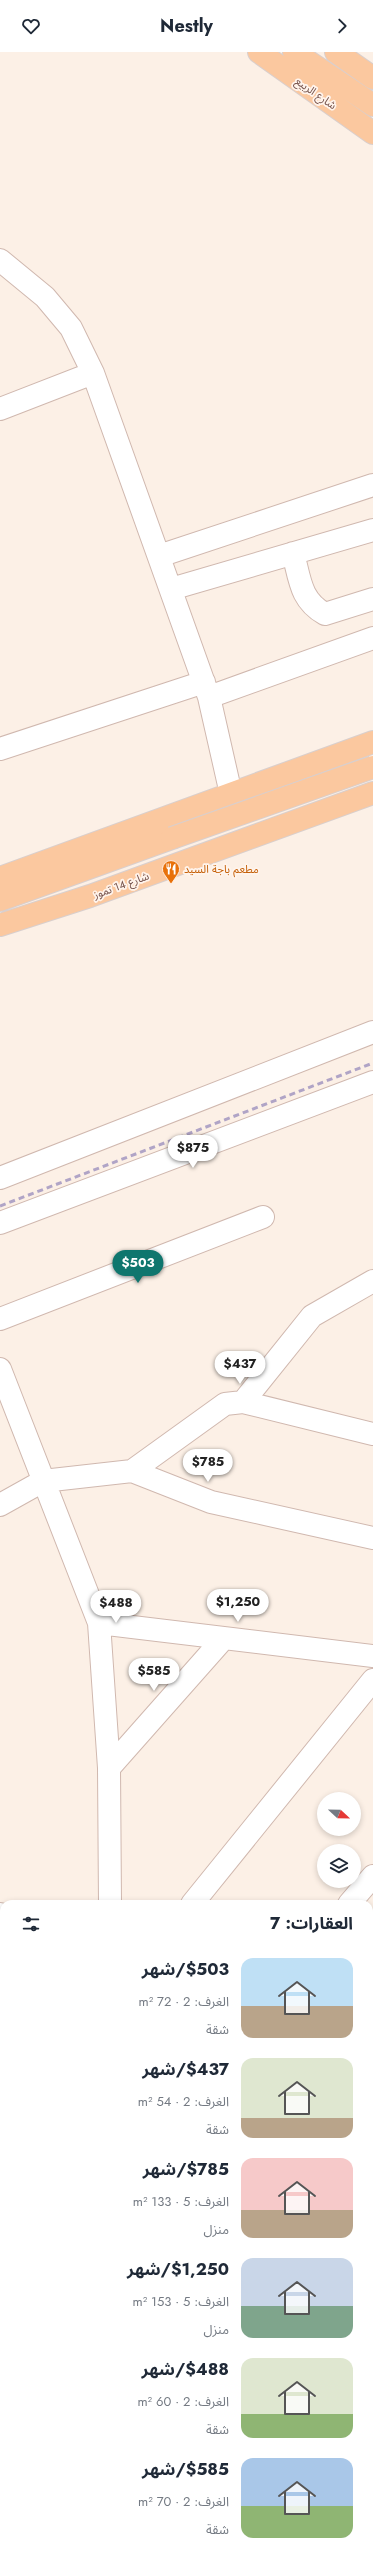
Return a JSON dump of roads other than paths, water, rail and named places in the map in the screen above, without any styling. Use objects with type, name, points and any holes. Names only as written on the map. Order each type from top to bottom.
[{"type":"main road","name":"شارع الربيع","points":[[259,52],[373,133]]},
{"type":"main road","points":[[294,52],[373,105]]},
{"type":"main road","points":[[336,52],[373,78]]},
{"type":"main road","points":[[0,878],[373,742]]},
{"type":"main road","points":[[316,764],[310,778],[314,792],[321,803],[331,808]]},
{"type":"main road","points":[[0,900],[373,767]]},
{"type":"main road","name":"شارع 14 تموز","points":[[0,925],[90,896],[373,793]]},
{"type":"street","points":[[0,260],[46,297],[71,328],[93,373],[207,690],[231,794]]},
{"type":"street","points":[[0,409],[93,373]]},
{"type":"street","points":[[158,556],[373,485]]},
{"type":"street","points":[[171,589],[373,530]]},
{"type":"street","points":[[293,554],[304,596],[313,607],[325,614],[373,599]]},
{"type":"street","points":[[0,749],[207,690],[373,638]]},
{"type":"street","points":[[0,1178],[373,1032]]},
{"type":"street","points":[[0,1224],[373,1082]]},
{"type":"street","points":[[0,1319],[263,1218]]},
{"type":"street","points":[[243,1402],[312,1316],[373,1281]]},
{"type":"street","points":[[2,1383],[43,1481],[99,1623],[109,1768],[110,1900]]},
{"type":"street","points":[[132,1471],[226,1404],[243,1402],[373,1434]]},
{"type":"street","points":[[0,1505],[43,1481],[132,1471],[211,1502],[373,1538]]},
{"type":"street","points":[[99,1623],[373,1656]]},
{"type":"street","points":[[109,1768],[224,1638]]},
{"type":"street","points":[[195,1900],[373,1680]]},
{"type":"street","points":[[352,1900],[373,1876]]},
{"type":"railway","points":[[0,1206],[373,1063]]},
{"type":"place","name":"مطعم باجة السيد","points":[[171,884]]}]
